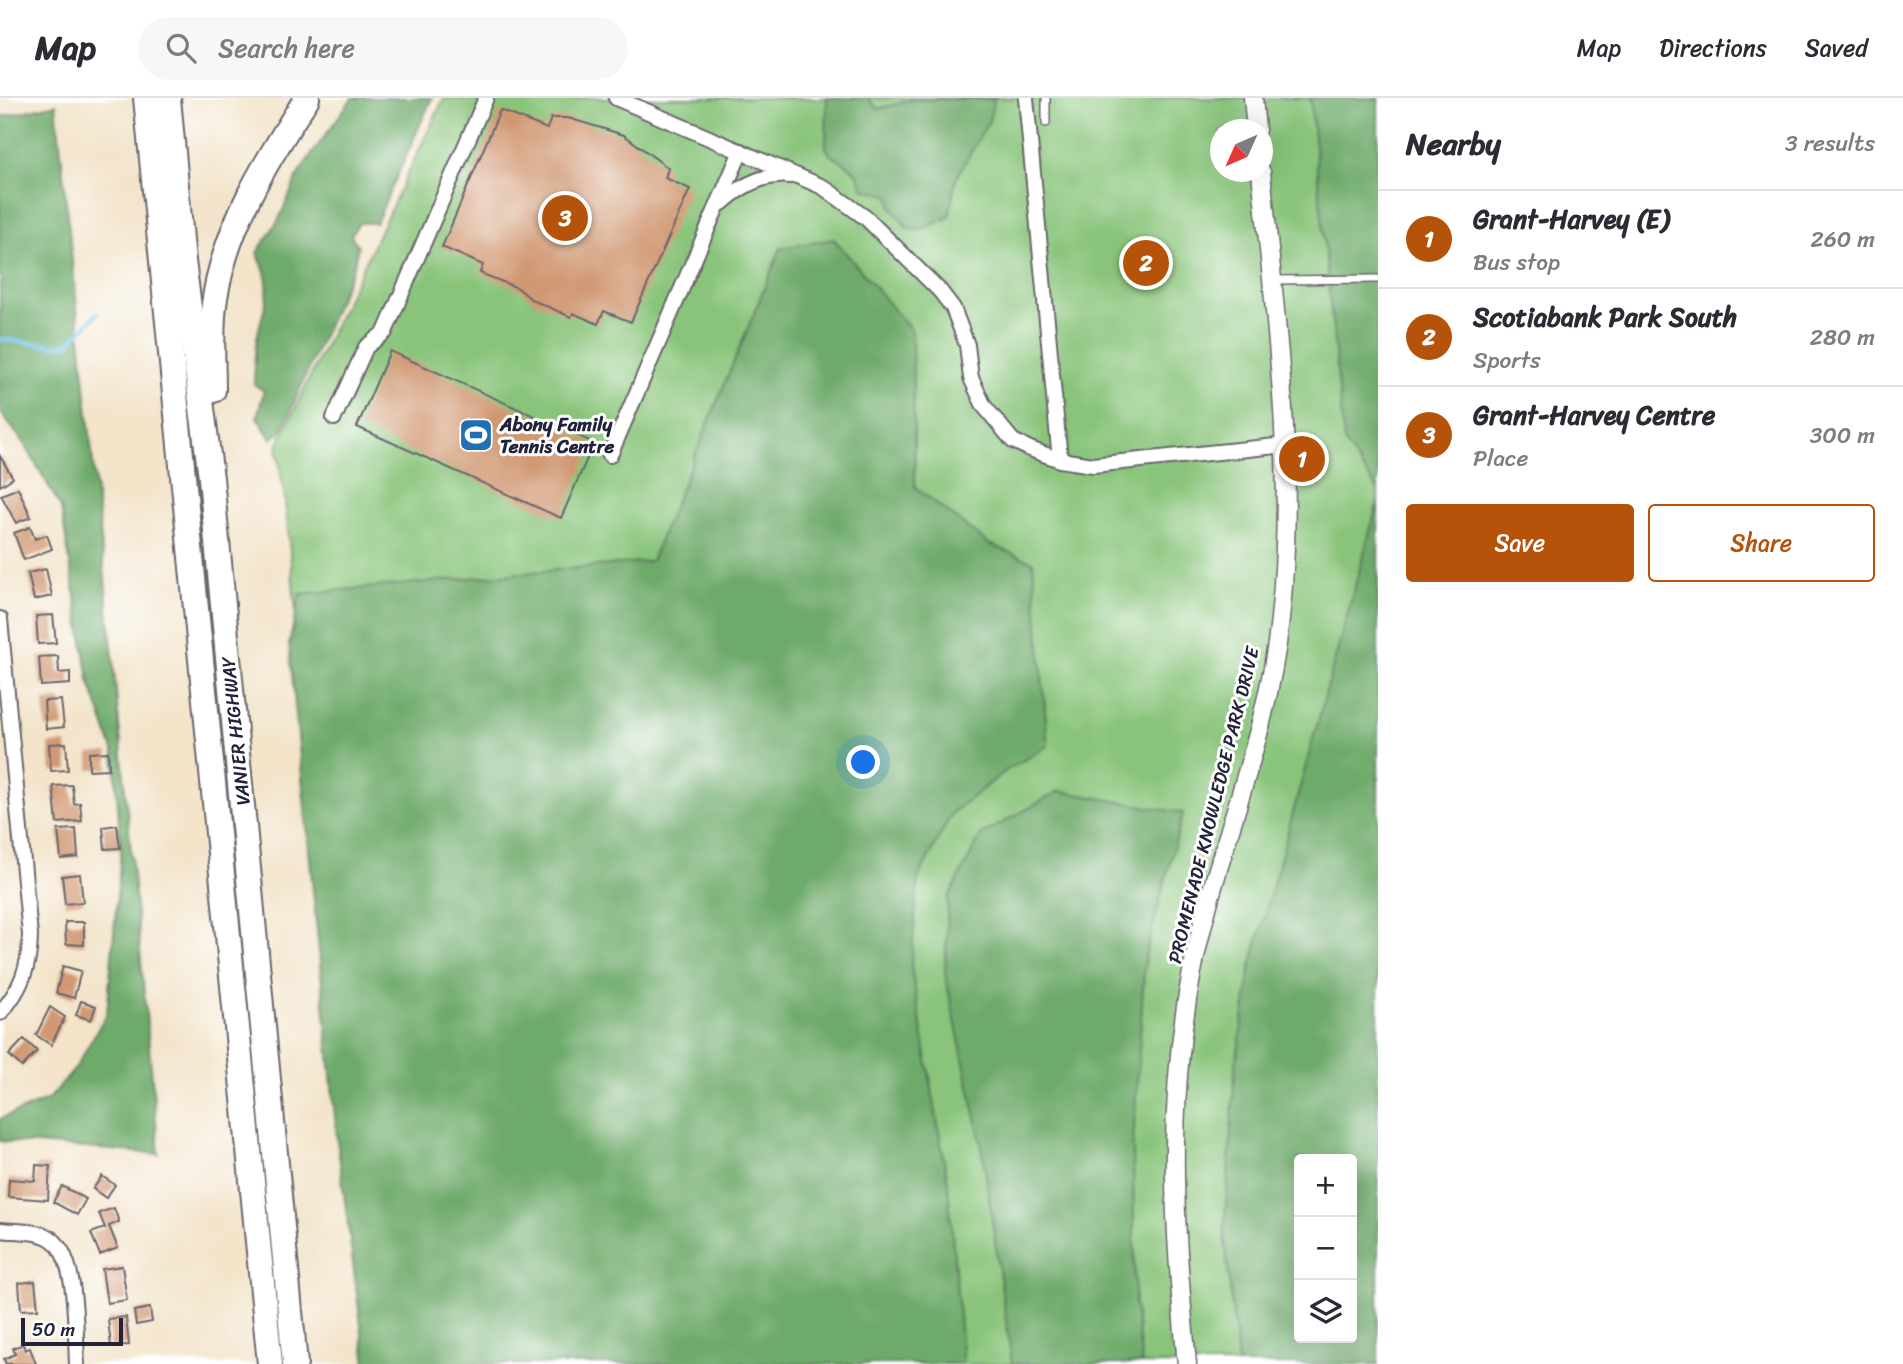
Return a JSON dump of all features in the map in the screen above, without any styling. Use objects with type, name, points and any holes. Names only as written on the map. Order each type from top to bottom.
[{"type":"highway","name":"VANIER HIGHWAY","points":[[146,98],[270,1364]]},
{"type":"highway","name":"VANIER HIGHWAY","points":[[168,98],[183,261],[211,478],[295,1364]]},
{"type":"highway","points":[[211,478],[214,299],[230,241],[261,169],[307,98]]},
{"type":"street","points":[[334,418],[366,347],[384,332],[486,98]]},
{"type":"street","points":[[616,98],[803,178],[851,205],[940,291],[959,323],[967,345],[971,379],[984,406],[1013,441],[1060,460],[1093,465],[1286,445]]},
{"type":"street","points":[[1026,98],[1060,460]]},
{"type":"street","points":[[1253,98],[1255,119]]},
{"type":"street","points":[[610,455],[741,151]]},
{"type":"street","points":[[717,208],[737,189],[754,181],[771,176],[803,178]]},
{"type":"street","name":"PROMENADE KNOWLEDGE PARK DRIVE","points":[[1187,1364],[1173,1207],[1176,1078],[1192,971],[1251,758],[1280,622],[1286,540],[1286,445],[1262,182]]},
{"type":"street","points":[[0,619],[30,953],[22,982],[0,1013]]},
{"type":"street","points":[[0,1230],[49,1237],[62,1249],[69,1265],[77,1364]]},
{"type":"lane","points":[[1046,98],[1046,123]]},
{"type":"lane","points":[[1272,280],[1378,279]]},
{"type":"green space","points":[[352,98],[432,98],[376,223],[359,223],[351,235],[358,246],[354,265],[282,430],[271,439],[257,417],[264,391],[254,384],[256,344],[267,299],[267,279],[257,253],[279,219],[300,171]]},
{"type":"green space","points":[[444,98],[1378,98],[1378,1364],[368,1364],[285,500],[277,446]]},
{"type":"green space","points":[[827,98],[868,98],[878,109],[911,100],[994,99],[989,121],[956,178],[949,217],[920,230],[908,229],[892,208],[890,196],[862,188],[855,172],[830,155],[826,147]]},
{"type":"green space","points":[[1310,98],[1378,98],[1378,490],[1344,442]]},
{"type":"green space","points":[[56,104],[111,637],[159,1154],[0,1141],[0,1119],[49,1099],[75,1069],[107,1013],[121,850],[114,753],[89,680],[61,508],[24,443],[0,412],[0,117]]},
{"type":"green space","points":[[834,239],[912,331],[915,487],[989,544],[1033,562],[1048,746],[1007,770],[952,813],[918,878],[911,966],[948,1184],[963,1364],[366,1364],[338,1148],[289,644],[300,594],[651,561],[781,248]]},
{"type":"green space","points":[[1378,502],[1378,1364],[1238,1364],[1224,1233],[1235,1070],[1251,966]]},
{"type":"green space","points":[[1059,791],[1183,813],[1145,957],[1133,1144],[1135,1305],[1142,1364],[1012,1364],[982,1147],[945,974],[948,899],[981,835]]},
{"type":"building","points":[[500,110],[547,129],[551,118],[568,118],[624,135],[668,168],[665,178],[690,189],[631,322],[604,311],[598,324],[573,313],[571,317],[532,300],[518,288],[480,273],[483,265],[442,247]]},
{"type":"building","name":"Abony Family Tennis Centre","points":[[390,351],[594,443],[561,518],[357,427]]},
{"type":"building","points":[[0,456],[13,478],[0,486]]},
{"type":"building","points":[[18,488],[31,517],[16,523],[1,495]]},
{"type":"building","points":[[30,527],[35,539],[47,535],[52,549],[24,560],[14,533]]},
{"type":"building","points":[[46,569],[52,596],[34,600],[28,573]]},
{"type":"building","points":[[53,615],[56,643],[38,644],[36,616]]},
{"type":"building","points":[[58,656],[59,673],[70,672],[70,684],[41,686],[39,657]]},
{"type":"building","points":[[61,700],[64,727],[46,729],[44,701]]},
{"type":"building","points":[[66,743],[68,770],[51,771],[49,744]]},
{"type":"building","points":[[108,752],[109,769],[89,770],[89,753]]},
{"type":"building","points":[[72,785],[74,804],[80,803],[82,821],[57,823],[53,786]]},
{"type":"building","points":[[117,825],[120,848],[105,849],[103,827]]},
{"type":"building","points":[[76,829],[78,857],[61,859],[58,830]]},
{"type":"building","points":[[80,874],[83,902],[65,904],[62,876]]},
{"type":"building","points":[[65,922],[84,922],[84,945],[66,944]]},
{"type":"building","points":[[63,966],[81,971],[74,998],[56,993]]},
{"type":"building","points":[[81,1001],[96,1006],[91,1020],[76,1015]]},
{"type":"building","points":[[50,1007],[65,1017],[51,1045],[36,1035]]},
{"type":"building","points":[[24,1039],[37,1051],[22,1067],[9,1055]]},
{"type":"building","points":[[36,1165],[50,1166],[48,1200],[8,1197],[9,1179],[35,1181]]},
{"type":"building","points":[[102,1176],[115,1185],[106,1198],[93,1189]]},
{"type":"building","points":[[62,1186],[86,1199],[77,1215],[53,1202]]},
{"type":"building","points":[[114,1208],[119,1222],[109,1226],[118,1248],[100,1255],[91,1233],[105,1228],[99,1213]]},
{"type":"building","points":[[122,1266],[127,1300],[107,1303],[102,1269]]},
{"type":"building","points":[[35,1281],[38,1309],[21,1310],[19,1283]]},
{"type":"building","points":[[150,1308],[152,1322],[136,1325],[134,1311]]},
{"type":"building","points":[[126,1317],[129,1345],[111,1346],[108,1319]]},
{"type":"building","points":[[23,1344],[25,1350],[30,1348],[36,1364],[6,1364],[4,1359],[15,1354],[13,1348]]},
{"type":"waterway","points":[[0,339],[59,346],[69,343],[97,314]]},
{"type":"place","name":"Grant-Harvey Centre","points":[[565,218]]},
{"type":"place","name":"Scotiabank Park South","points":[[1146,263]]},
{"type":"place","name":"Abony Family Tennis Centre","points":[[476,435]]},
{"type":"place","name":"Grant-Harvey (E)","points":[[1302,459]]}]
